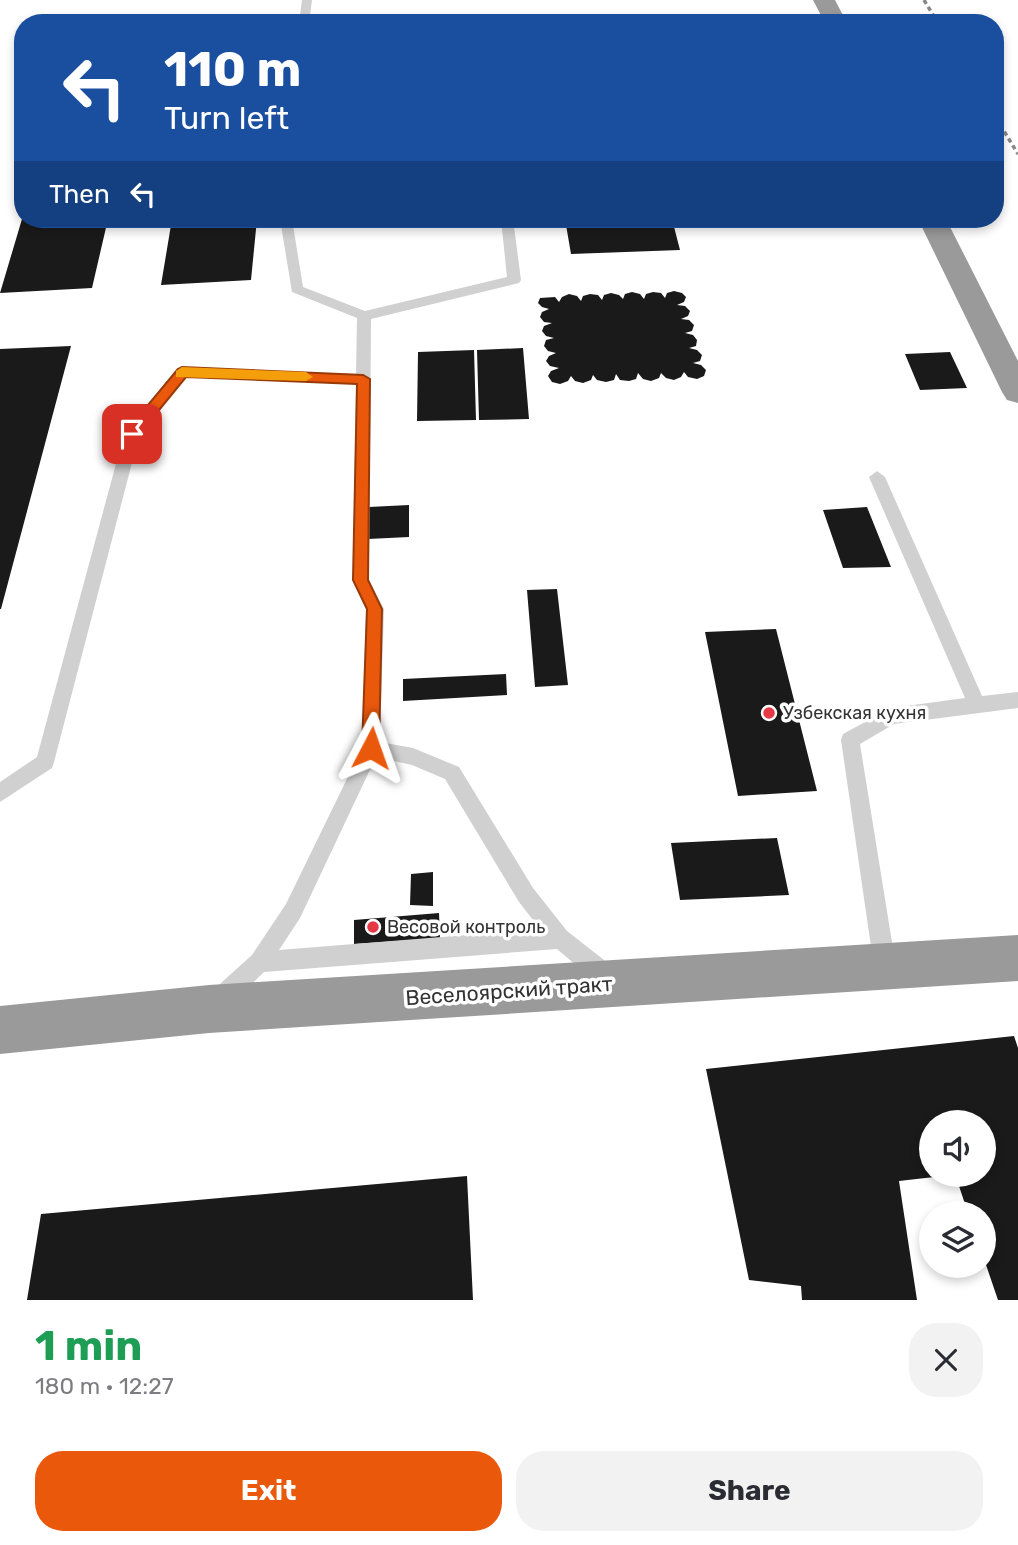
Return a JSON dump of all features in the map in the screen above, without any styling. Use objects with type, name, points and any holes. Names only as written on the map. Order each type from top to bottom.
[{"type":"highway","points":[[936,228],[1018,392]]},
{"type":"highway","name":"Веселоярский тракт","points":[[0,1030],[209,1009],[1018,958]]},
{"type":"lane","points":[[288,228],[298,289],[364,316],[514,280],[508,228]]},
{"type":"lane","points":[[209,1009],[259,962],[293,911],[371,748],[375,609],[361,580],[364,316]]},
{"type":"lane","points":[[0,793],[45,762],[132,434],[182,372],[363,379]]},
{"type":"lane","points":[[877,477],[977,704]]},
{"type":"lane","points":[[885,967],[850,740],[891,716],[1018,700]]},
{"type":"lane","points":[[371,748],[414,757],[452,774],[526,895],[560,938],[616,984]]},
{"type":"lane","points":[[259,962],[560,938]]},
{"type":"building","points":[[19,228],[106,228],[92,288],[0,293]]},
{"type":"building","points":[[170,228],[256,228],[251,280],[161,285]]},
{"type":"building","points":[[567,228],[674,228],[680,250],[571,254]]},
{"type":"building","points":[[674,291],[686,297],[684,302],[677,305],[685,306],[690,311],[688,316],[681,319],[689,320],[694,325],[692,331],[685,333],[693,335],[697,340],[696,346],[689,348],[702,355],[700,361],[693,363],[706,370],[704,376],[697,379],[688,377],[684,372],[674,380],[661,373],[659,378],[651,381],[643,379],[638,373],[636,379],[629,381],[620,380],[616,374],[614,380],[606,382],[597,380],[593,375],[591,380],[583,383],[575,381],[571,376],[568,381],[560,384],[552,382],[548,376],[551,371],[559,368],[550,366],[546,361],[556,353],[548,351],[544,346],[546,340],[554,338],[546,336],[542,331],[544,326],[552,323],[544,322],[540,317],[542,312],[549,309],[538,303],[540,298],[555,297],[559,302],[569,294],[577,296],[581,301],[583,296],[590,294],[598,295],[602,300],[604,295],[611,293],[623,299],[625,294],[632,292],[640,294],[644,299],[646,294],[653,292],[661,293],[665,298],[667,293]]},
{"type":"building","points":[[71,346],[1,609],[0,609],[0,349]]},
{"type":"building","points":[[523,348],[529,419],[479,420],[477,350]]},
{"type":"building","points":[[474,350],[476,420],[417,421],[418,352]]},
{"type":"building","points":[[950,352],[967,388],[920,390],[905,354]]},
{"type":"building","points":[[409,505],[409,537],[368,539],[369,507]]},
{"type":"building","points":[[867,507],[891,567],[843,568],[823,510]]},
{"type":"building","points":[[557,589],[568,685],[535,687],[527,590]]},
{"type":"building","points":[[776,629],[817,791],[738,796],[705,632]]},
{"type":"building","points":[[506,674],[507,695],[403,701],[403,679]]},
{"type":"building","points":[[777,838],[789,895],[680,900],[671,843]]},
{"type":"building","points":[[433,872],[433,906],[410,905],[411,874]]},
{"type":"building","points":[[439,913],[440,938],[354,944],[354,920]]},
{"type":"building","points":[[1014,1036],[1018,1048],[1018,1300],[998,1300],[990,1278],[996,1278],[996,1201],[964,1201],[959,1187],[996,1187],[996,1110],[919,1110],[919,1179],[899,1181],[917,1300],[802,1300],[801,1286],[749,1280],[706,1069]]},
{"type":"building","points":[[467,1176],[473,1300],[27,1300],[41,1214]]},
{"type":"railway","points":[[924,0],[933,14]]},
{"type":"railway","points":[[1004,131],[1018,154]]},
{"type":"slow traffic","points":[[181,374],[306,377]]},
{"type":"place","name":"Узбекская кухня","points":[[769,713]]},
{"type":"place","name":"Весовой контроль","points":[[373,927]]},
{"type":"route","points":[[132,434],[182,372],[363,379],[361,580],[375,609],[371,748]]}]
